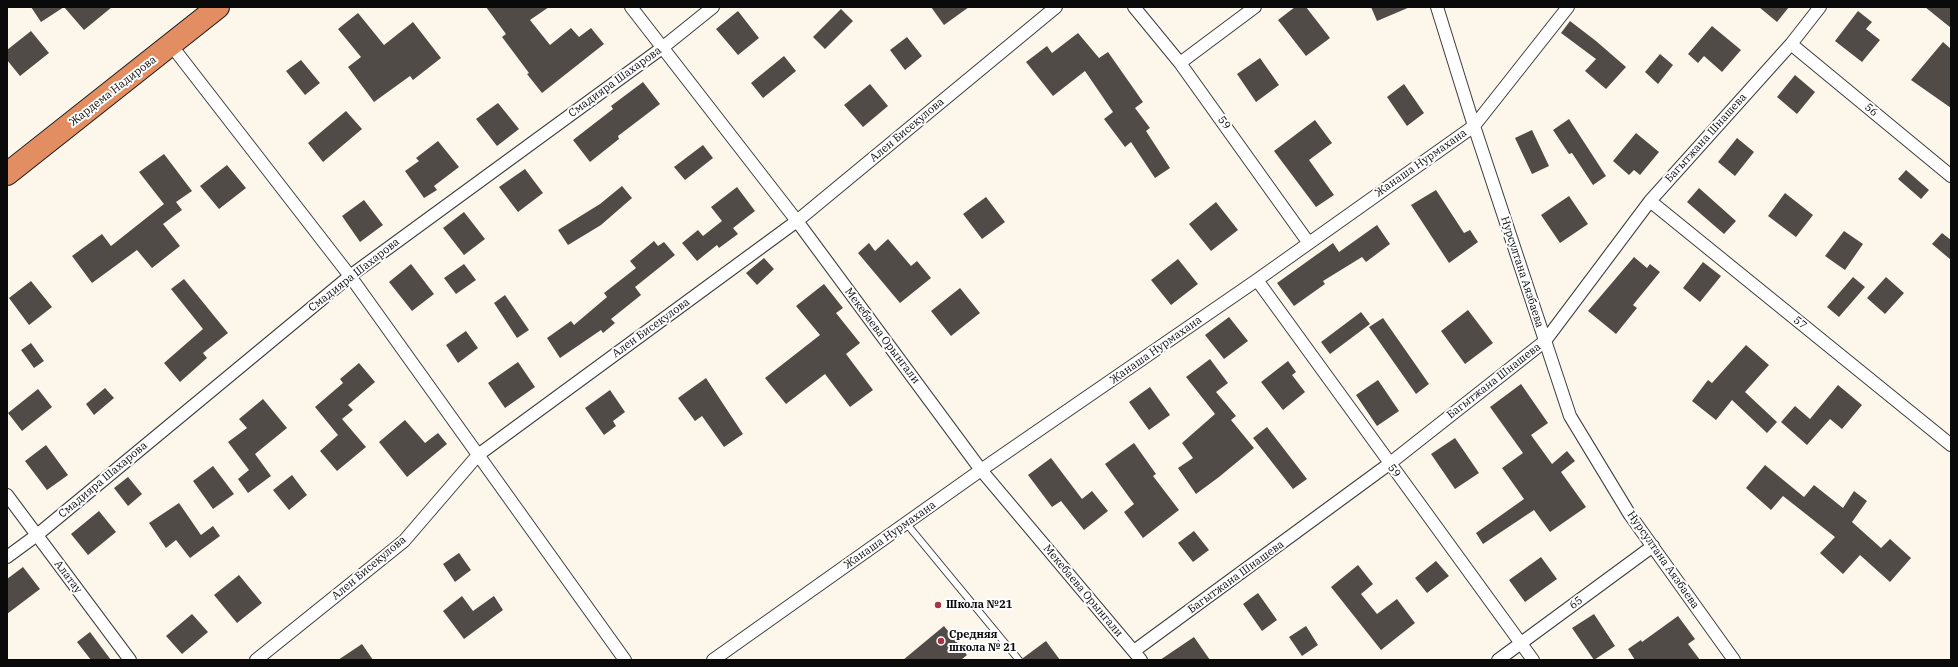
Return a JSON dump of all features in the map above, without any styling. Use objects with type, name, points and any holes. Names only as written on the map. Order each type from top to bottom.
[{"type":"highway","name":"Жардема Надирова","points":[[7,174],[218,7]]},
{"type":"street","name":"Мекебаева Орынгали","points":[[631,7],[797,221],[981,470],[1137,656]]},
{"type":"street","name":"Смадияра Шахарова","points":[[7,557],[37,535],[350,276],[662,48],[713,7]]},
{"type":"street","name":"Ален Бисекулова","points":[[256,660],[404,541],[478,455],[797,221],[1056,7]]},
{"type":"street","name":"59","points":[[1134,7],[1180,63],[1308,242]]},
{"type":"street","points":[[1180,63],[1255,7]]},
{"type":"street","name":"Нурсултана Аязбаева","points":[[1437,7],[1474,126],[1570,416],[1630,514],[1734,660]]},
{"type":"street","name":"Жанаша Нурмахана","points":[[719,658],[981,470],[1257,280],[1308,242],[1474,126],[1568,7]]},
{"type":"street","name":"Багытжана Шнашева","points":[[1137,656],[1389,464],[1545,341],[1650,201],[1791,44],[1820,7]]},
{"type":"street","name":"56","points":[[1791,44],[1951,176]]},
{"type":"street","points":[[171,45],[350,276],[625,660]]},
{"type":"street","name":"57","points":[[1650,201],[1951,445]]},
{"type":"street","name":"59","points":[[1257,280],[1389,464],[1533,660]]},
{"type":"street","name":"Алатау","points":[[7,495],[130,660]]},
{"type":"street","name":"65","points":[[1498,660],[1653,546]]},
{"type":"lane","points":[[906,523],[1019,660]]},
{"type":"building","points":[[31,7],[64,7],[41,22]]},
{"type":"building","points":[[64,7],[112,7],[84,30]]},
{"type":"building","points":[[486,7],[549,7],[530,20],[550,45],[571,28],[579,37],[591,28],[604,44],[542,93],[502,37],[506,34]]},
{"type":"building","points":[[931,7],[969,7],[944,25]]},
{"type":"building","points":[[1295,7],[1306,7],[1330,38],[1306,56],[1278,20]]},
{"type":"building","points":[[1371,7],[1410,7],[1377,21]]},
{"type":"building","points":[[1759,7],[1789,7],[1777,22]]},
{"type":"building","points":[[1925,7],[1951,7],[1951,28]]},
{"type":"building","points":[[841,9],[853,21],[825,49],[813,37]]},
{"type":"building","points":[[738,11],[759,38],[738,55],[716,29]]},
{"type":"building","points":[[1858,11],[1872,22],[1866,29],[1880,40],[1862,62],[1835,41]]},
{"type":"building","points":[[358,13],[384,45],[413,22],[441,58],[413,80],[410,76],[374,102],[348,67],[361,57],[338,29]]},
{"type":"building","points":[[1570,21],[1626,67],[1606,89],[1585,71],[1596,59],[1561,33]]},
{"type":"building","points":[[1712,26],[1741,50],[1722,72],[1704,56],[1698,63],[1688,54]]},
{"type":"building","points":[[31,31],[49,53],[20,76],[7,60],[7,50]]},
{"type":"building","points":[[1078,33],[1099,58],[1108,52],[1143,102],[1135,108],[1150,128],[1146,131],[1170,168],[1155,178],[1131,142],[1125,147],[1104,119],[1113,112],[1085,71],[1053,96],[1026,62],[1047,46],[1052,53]]},
{"type":"building","points":[[907,37],[922,56],[905,70],[890,50]]},
{"type":"building","points":[[1943,42],[1951,49],[1951,108],[1911,80]]},
{"type":"building","points":[[1660,54],[1673,65],[1658,84],[1645,72]]},
{"type":"building","points":[[784,56],[796,71],[763,98],[751,83]]},
{"type":"building","points":[[1260,58],[1279,85],[1256,102],[1237,74]]},
{"type":"building","points":[[301,60],[320,83],[305,95],[286,71]]},
{"type":"building","points":[[1795,75],[1815,92],[1797,114],[1777,97]]},
{"type":"building","points":[[643,82],[660,104],[618,136],[619,139],[590,162],[573,140],[613,109],[611,106]]},
{"type":"building","points":[[870,84],[888,106],[863,127],[844,105]]},
{"type":"building","points":[[1404,84],[1424,113],[1407,126],[1387,97]]},
{"type":"building","points":[[498,103],[519,129],[497,146],[476,119]]},
{"type":"building","points":[[346,111],[362,129],[323,162],[308,143]]},
{"type":"building","points":[[1569,119],[1606,176],[1593,185],[1572,153],[1569,154],[1553,130]]},
{"type":"building","points":[[1315,120],[1332,143],[1309,160],[1334,195],[1316,207],[1274,151]]},
{"type":"building","points":[[1532,130],[1549,166],[1532,174],[1515,138]]},
{"type":"building","points":[[1636,133],[1659,152],[1640,175],[1634,170],[1629,175],[1613,161]]},
{"type":"building","points":[[1737,138],[1754,152],[1735,176],[1718,162]]},
{"type":"building","points":[[438,141],[459,167],[434,186],[437,190],[424,198],[405,171],[419,161],[416,158]]},
{"type":"building","points":[[703,145],[713,158],[685,180],[674,167]]},
{"type":"building","points":[[164,154],[192,191],[176,202],[182,210],[163,224],[180,246],[152,268],[137,250],[92,283],[72,256],[102,234],[111,246],[164,204],[139,172]]},
{"type":"building","points":[[227,165],[246,188],[219,209],[200,186]]},
{"type":"building","points":[[525,169],[543,193],[518,212],[499,187]]},
{"type":"building","points":[[1906,170],[1929,190],[1921,199],[1898,179]]},
{"type":"building","points":[[622,186],[632,198],[601,225],[568,245],[558,230],[600,204]]},
{"type":"building","points":[[737,187],[755,211],[733,228],[738,234],[719,248],[717,245],[697,261],[682,243],[698,230],[703,236],[722,221],[711,207]]},
{"type":"building","points":[[1699,188],[1736,221],[1724,234],[1687,202]]},
{"type":"building","points":[[1436,190],[1464,233],[1470,230],[1478,242],[1449,263],[1411,205]]},
{"type":"building","points":[[1785,193],[1813,215],[1796,237],[1768,216]]},
{"type":"building","points":[[1569,196],[1588,224],[1560,243],[1541,215]]},
{"type":"building","points":[[986,197],[1005,222],[982,239],[963,214]]},
{"type":"building","points":[[364,200],[383,225],[360,242],[342,216]]},
{"type":"building","points":[[1216,202],[1238,230],[1211,251],[1189,224]]},
{"type":"building","points":[[464,212],[485,239],[464,255],[443,228]]},
{"type":"building","points":[[1377,225],[1390,244],[1366,262],[1362,257],[1323,281],[1325,284],[1294,306],[1277,283],[1333,243],[1339,252]]},
{"type":"building","points":[[1844,231],[1863,244],[1845,270],[1825,256]]},
{"type":"building","points":[[1942,233],[1951,240],[1951,260],[1932,244]]},
{"type":"building","points":[[888,239],[911,266],[917,261],[931,278],[900,303],[858,253],[869,243],[875,251]]},
{"type":"building","points":[[654,241],[658,246],[664,242],[675,255],[635,287],[641,295],[611,319],[615,323],[603,333],[601,330],[560,358],[547,338],[571,321],[574,325],[607,297],[604,293],[636,268],[630,261]]},
{"type":"building","points":[[1634,257],[1647,268],[1650,264],[1660,272],[1633,305],[1637,308],[1616,334],[1588,311]]},
{"type":"building","points":[[764,258],[774,269],[757,285],[746,273]]},
{"type":"building","points":[[1178,259],[1198,284],[1171,305],[1151,280]]},
{"type":"building","points":[[1703,262],[1721,276],[1700,302],[1683,288]]},
{"type":"building","points":[[411,264],[434,294],[412,311],[389,282]]},
{"type":"building","points":[[464,264],[476,280],[456,294],[444,278]]},
{"type":"building","points":[[1853,277],[1865,287],[1839,317],[1827,307]]},
{"type":"building","points":[[1886,277],[1904,293],[1885,314],[1867,298]]},
{"type":"building","points":[[184,279],[228,333],[203,353],[207,358],[180,382],[164,363],[203,329],[171,289]]},
{"type":"building","points":[[31,281],[52,307],[29,325],[9,298]]},
{"type":"building","points":[[824,284],[843,308],[836,313],[860,343],[846,354],[873,390],[850,407],[825,374],[786,404],[765,378],[820,335],[796,306]]},
{"type":"building","points":[[960,288],[980,313],[951,336],[931,311]]},
{"type":"building","points":[[505,295],[529,330],[517,338],[494,303]]},
{"type":"building","points":[[1468,310],[1493,343],[1465,364],[1441,331]]},
{"type":"building","points":[[1361,312],[1370,324],[1330,354],[1321,342]]},
{"type":"building","points":[[1229,317],[1248,341],[1224,359],[1205,335]]},
{"type":"building","points":[[1383,318],[1429,384],[1416,394],[1369,327]]},
{"type":"building","points":[[466,331],[478,348],[458,363],[446,345]]},
{"type":"building","points":[[31,343],[44,361],[34,368],[21,350]]},
{"type":"building","points":[[1746,345],[1769,365],[1745,392],[1777,422],[1767,433],[1732,400],[1716,420],[1692,401],[1708,380],[1712,383]]},
{"type":"building","points":[[1210,359],[1228,383],[1216,392],[1236,416],[1231,420],[1254,448],[1196,494],[1178,468],[1193,458],[1182,443],[1215,414],[1186,377]]},
{"type":"building","points":[[1288,361],[1296,372],[1292,375],[1305,392],[1283,410],[1261,382]]},
{"type":"building","points":[[518,362],[535,387],[505,408],[488,383]]},
{"type":"building","points":[[359,363],[375,382],[348,405],[353,410],[342,419],[366,447],[337,471],[320,451],[338,435],[315,407],[343,383],[340,379]]},
{"type":"building","points":[[706,378],[743,434],[724,447],[702,416],[695,421],[678,398]]},
{"type":"building","points":[[1378,380],[1399,411],[1377,426],[1356,395]]},
{"type":"building","points":[[1521,384],[1548,423],[1531,435],[1552,464],[1567,451],[1575,461],[1561,472],[1586,507],[1550,532],[1534,510],[1483,544],[1476,533],[1524,499],[1502,468],[1523,453],[1490,407]]},
{"type":"building","points":[[1838,385],[1862,405],[1842,429],[1830,419],[1807,445],[1781,422],[1795,406],[1810,419]]},
{"type":"building","points":[[1150,387],[1170,415],[1149,430],[1129,402]]},
{"type":"building","points":[[105,388],[114,398],[94,415],[86,404]]},
{"type":"building","points":[[38,389],[52,407],[22,431],[8,413]]},
{"type":"building","points":[[610,390],[625,412],[613,421],[616,426],[604,435],[585,408]]},
{"type":"building","points":[[263,399],[287,428],[255,454],[271,476],[248,493],[238,479],[249,470],[228,442],[247,428],[239,419]]},
{"type":"building","points":[[405,420],[425,443],[438,433],[447,444],[407,477],[379,442]]},
{"type":"building","points":[[1267,427],[1307,479],[1293,489],[1253,438]]},
{"type":"building","points":[[1455,438],[1479,473],[1455,489],[1431,454]]},
{"type":"building","points":[[1134,443],[1156,474],[1153,476],[1179,510],[1143,538],[1124,512],[1134,504],[1105,464]]},
{"type":"building","points":[[46,445],[68,475],[47,490],[25,461]]},
{"type":"building","points":[[1051,458],[1082,499],[1092,491],[1108,511],[1084,530],[1061,501],[1052,507],[1028,475]]},
{"type":"building","points":[[1765,465],[1804,497],[1814,485],[1843,508],[1854,491],[1867,501],[1852,522],[1881,548],[1890,539],[1911,558],[1890,582],[1860,555],[1843,574],[1820,553],[1835,537],[1783,496],[1771,510],[1746,488]]},
{"type":"building","points":[[213,466],[234,494],[213,509],[193,481]]},
{"type":"building","points":[[292,475],[307,495],[289,510],[273,490]]},
{"type":"building","points":[[128,477],[142,494],[128,506],[114,488]]},
{"type":"building","points":[[179,503],[201,535],[213,526],[220,536],[190,558],[176,540],[166,548],[149,523]]},
{"type":"building","points":[[99,511],[116,532],[88,555],[71,534]]},
{"type":"building","points":[[1194,531],[1209,550],[1193,562],[1178,543]]},
{"type":"building","points":[[459,553],[471,570],[455,582],[443,564]]},
{"type":"building","points":[[1541,557],[1557,579],[1525,602],[1509,580]]},
{"type":"building","points":[[1436,561],[1449,576],[1427,593],[1415,578]]},
{"type":"building","points":[[1358,565],[1373,584],[1361,594],[1377,614],[1397,599],[1415,623],[1381,650],[1331,587]]},
{"type":"building","points":[[23,567],[40,589],[7,614],[7,579]]},
{"type":"building","points":[[239,575],[262,603],[237,623],[214,595]]},
{"type":"building","points":[[1258,593],[1277,620],[1262,631],[1243,604]]},
{"type":"building","points":[[462,596],[473,611],[494,596],[503,610],[464,639],[443,611]]},
{"type":"building","points":[[192,614],[208,632],[182,654],[166,636]]},
{"type":"building","points":[[1594,614],[1615,646],[1594,660],[1572,628]]},
{"type":"building","points":[[1678,616],[1695,639],[1688,644],[1700,660],[1635,660],[1628,649],[1641,640],[1642,642]]},
{"type":"building","name":"Средняя школа № 21","points":[[944,626],[967,655],[961,660],[903,660]]},
{"type":"building","points":[[1306,626],[1318,645],[1302,656],[1289,637]]},
{"type":"building","points":[[90,632],[111,660],[91,660],[77,642]]},
{"type":"building","points":[[1194,637],[1210,660],[1160,660]]},
{"type":"building","points":[[1046,641],[1060,660],[1023,660],[1023,658]]},
{"type":"building","points":[[362,644],[373,660],[338,660]]},
{"type":"place","name":"Школа №21","points":[[938,605]]},
{"type":"place","name":"Средняя школа № 21","points":[[941,641]]}]
